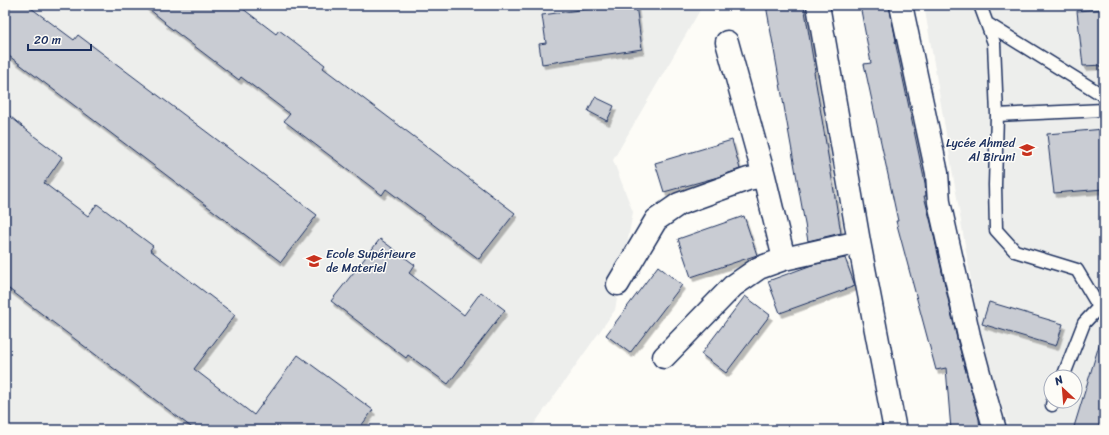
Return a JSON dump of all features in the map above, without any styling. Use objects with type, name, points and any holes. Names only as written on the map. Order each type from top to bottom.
[{"type":"street","points":[[818,5],[859,242],[895,430]]},
{"type":"street","points":[[901,5],[938,172],[939,202],[964,314],[995,430]]},
{"type":"street","points":[[727,42],[764,176],[784,259]]},
{"type":"street","points":[[618,284],[656,220],[679,204],[748,179],[764,176]]},
{"type":"street","points":[[664,357],[733,286],[758,268],[784,259],[859,242]]},
{"type":"lane","points":[[980,5],[994,43],[997,115],[995,184],[996,230],[1015,252],[1076,270],[1098,307],[1084,323],[1066,369]]},
{"type":"lane","points":[[988,24],[1104,96]]},
{"type":"lane","points":[[997,115],[1104,110]]},
{"type":"shaded area","name":"Ecole Supérieure de Materiel","points":[[5,5],[703,5],[613,160],[633,212],[615,310],[530,430],[5,430]]},
{"type":"shaded area","name":"Lycée Ahmed Al Biruni","points":[[924,5],[1104,5],[1104,430],[1010,430],[981,344]]},
{"type":"building","points":[[5,5],[27,5],[74,40],[78,35],[317,215],[281,262],[5,53]]},
{"type":"building","points":[[144,5],[238,5],[276,34],[279,30],[325,65],[323,68],[515,213],[479,259],[386,189],[382,195],[284,121],[290,114],[241,77],[239,80],[164,23],[165,22]]},
{"type":"building","points":[[617,5],[636,5],[642,49],[542,64],[539,44],[546,43],[542,15]]},
{"type":"building","points":[[766,5],[804,5],[841,233],[808,241]]},
{"type":"building","points":[[860,5],[889,5],[895,41],[925,183],[926,196],[924,196],[957,339],[979,419],[980,430],[951,430],[946,368],[936,370],[896,221],[898,221],[864,64],[871,63]]},
{"type":"building","points":[[1104,9],[1104,65],[1083,66],[1077,11]]},
{"type":"building","points":[[595,97],[614,106],[607,121],[588,111]]},
{"type":"building","points":[[5,112],[62,157],[44,183],[88,216],[97,204],[153,246],[150,250],[235,315],[194,369],[254,415],[298,355],[373,410],[358,430],[195,430],[5,286]]},
{"type":"building","points":[[1104,129],[1104,189],[1054,193],[1047,134]]},
{"type":"building","points":[[732,140],[740,169],[718,177],[664,192],[655,163]]},
{"type":"building","points":[[744,216],[757,255],[691,277],[678,239]]},
{"type":"building","points":[[380,239],[415,265],[409,273],[464,315],[481,292],[505,310],[448,384],[408,355],[406,358],[331,301]]},
{"type":"building","points":[[845,258],[855,286],[780,313],[768,281],[812,265]]},
{"type":"building","points":[[658,266],[682,285],[630,353],[606,335]]},
{"type":"building","points":[[745,296],[770,315],[726,373],[701,354]]},
{"type":"building","points":[[989,302],[1063,324],[1056,346],[982,324]]},
{"type":"building","points":[[1100,342],[1104,343],[1104,410],[1098,430],[1073,430],[1079,409],[1083,409],[1083,397]]},
{"type":"place","name":"Lycée Ahmed Al Biruni","points":[[1027,150]]},
{"type":"place","name":"Ecole Supérieure de Materiel","points":[[314,261]]}]
